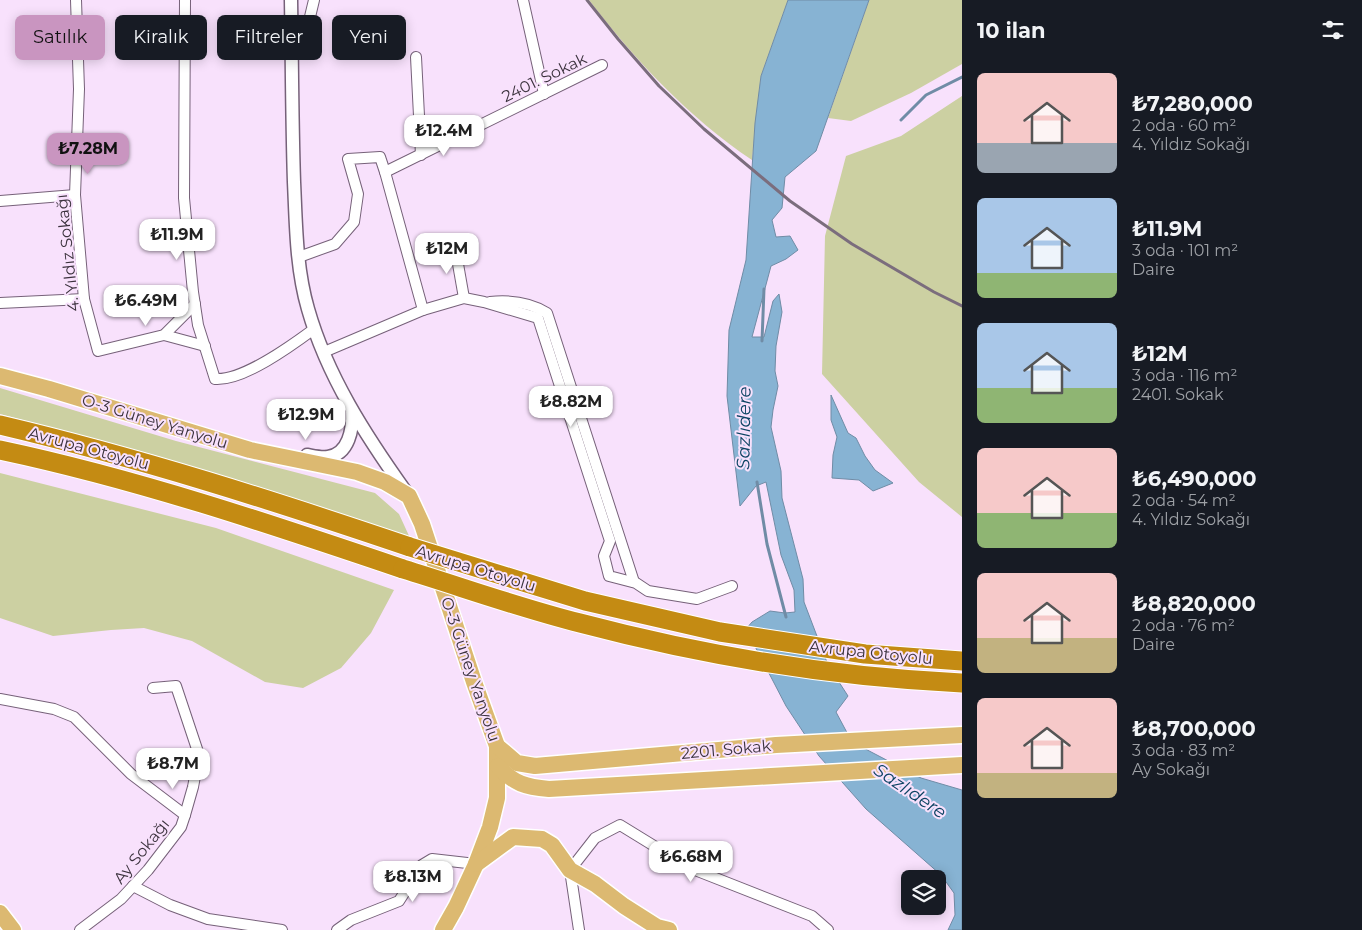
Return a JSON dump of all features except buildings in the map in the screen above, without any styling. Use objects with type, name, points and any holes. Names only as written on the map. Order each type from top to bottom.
[{"type":"highway","name":"Avrupa Otoyolu","points":[[0,425],[74,443],[196,477],[410,547],[585,601],[720,632],[865,654],[962,661]]},
{"type":"highway","name":"Avrupa Otoyolu","points":[[0,450],[69,466],[198,501],[403,569],[580,623],[760,662],[847,674],[962,683]]},
{"type":"main road","name":"O-3 Güney Yanyolu","points":[[0,376],[57,391],[250,450],[357,472],[385,482],[409,496],[425,533],[497,746],[497,798],[494,812],[476,864],[443,930]]},
{"type":"main road","name":"2201. Sokak","points":[[497,746],[517,763],[535,766],[776,745],[962,735]]},
{"type":"main road","name":"2201. Sokak","points":[[498,766],[508,777],[516,781],[537,788],[550,789],[959,766]]},
{"type":"main road","points":[[476,864],[513,837],[542,839],[552,845],[570,870],[595,884],[624,906],[658,927],[669,930]]},
{"type":"main road","points":[[0,913],[13,930]]},
{"type":"street","name":"4. Yıldız Sokağı","points":[[76,0],[79,88],[75,195],[84,299],[98,351],[164,336]]},
{"type":"street","points":[[185,0],[184,198],[198,325],[215,379],[223,380],[240,374],[279,354],[314,329]]},
{"type":"street","points":[[291,0],[291,15]]},
{"type":"street","points":[[310,15],[314,0]]},
{"type":"street","points":[[523,0],[544,94]]},
{"type":"street","points":[[416,57],[421,154]]},
{"type":"street","points":[[292,60],[294,218],[307,307],[314,329],[352,412],[409,496]]},
{"type":"street","name":"2401. Sokak","points":[[385,172],[602,65]]},
{"type":"street","points":[[299,257],[335,244],[354,222],[358,194],[348,159],[380,157],[423,310]]},
{"type":"street","points":[[0,201],[75,195]]},
{"type":"street","points":[[455,247],[464,298]]},
{"type":"street","points":[[324,352],[423,310],[464,298],[538,318],[610,541],[604,556],[609,576],[634,582],[648,591],[697,599],[732,586]]},
{"type":"street","points":[[0,303],[84,299]]},
{"type":"street","points":[[484,302],[507,300],[535,305],[548,313],[634,582]]},
{"type":"street","points":[[164,336],[195,304]]},
{"type":"street","points":[[164,336],[205,346]]},
{"type":"street","points":[[250,450],[328,457],[339,452],[348,441],[353,426],[352,412]]},
{"type":"street","points":[[152,688],[176,686],[199,755],[193,788],[185,815]]},
{"type":"street","name":"Ay Sokağı","points":[[0,699],[54,709],[74,718],[130,774],[185,815],[181,827],[148,870],[121,899],[80,930]]},
{"type":"street","points":[[580,930],[570,870],[595,838],[620,825],[690,868],[812,916],[828,930]]},
{"type":"street","points":[[337,930],[351,920],[399,902],[422,865],[432,859],[476,864]]},
{"type":"street","points":[[133,886],[170,905],[208,919],[282,930]]},
{"type":"green space","points":[[589,0],[788,0],[761,76],[752,160],[706,126],[664,87]]},
{"type":"green space","points":[[869,0],[962,0],[962,64],[911,93],[851,121],[828,118]]},
{"type":"green space","points":[[962,96],[962,517],[919,482],[822,374],[825,236],[846,156],[901,136]]},
{"type":"green space","points":[[0,388],[176,441],[375,493],[399,514],[410,538],[344,515],[154,455],[0,414]]},
{"type":"green space","points":[[0,473],[216,528],[394,590],[371,633],[341,668],[303,688],[265,682],[192,641],[144,628],[53,636],[0,618]]},
{"type":"water","points":[[788,0],[869,0],[816,151],[785,177],[782,208],[772,220],[776,237],[790,236],[798,250],[786,259],[771,266],[752,337],[764,337],[773,301],[779,294],[782,312],[776,346],[775,371],[778,386],[771,427],[781,471],[782,498],[803,579],[804,602],[828,665],[848,696],[836,712],[852,742],[921,778],[962,790],[962,930],[948,930],[955,915],[954,893],[946,882],[946,870],[935,870],[866,809],[819,756],[786,706],[746,629],[752,622],[770,611],[795,612],[794,590],[781,555],[766,482],[756,486],[740,506],[727,396],[729,330],[746,260],[755,123],[761,76]]},
{"type":"water","points":[[831,395],[848,433],[856,438],[875,470],[893,483],[873,491],[859,480],[832,478],[833,455],[837,437],[831,420]]},
{"type":"waterway","points":[[901,120],[926,95],[962,77]]},
{"type":"waterway","name":"Sazlıdere","points":[[762,341],[764,289]]},
{"type":"waterway","name":"Sazlıdere","points":[[757,482],[767,544],[786,617]]},
{"type":"railway","points":[[587,0],[659,86],[704,129],[790,201],[852,244],[934,292],[962,306]]}]
